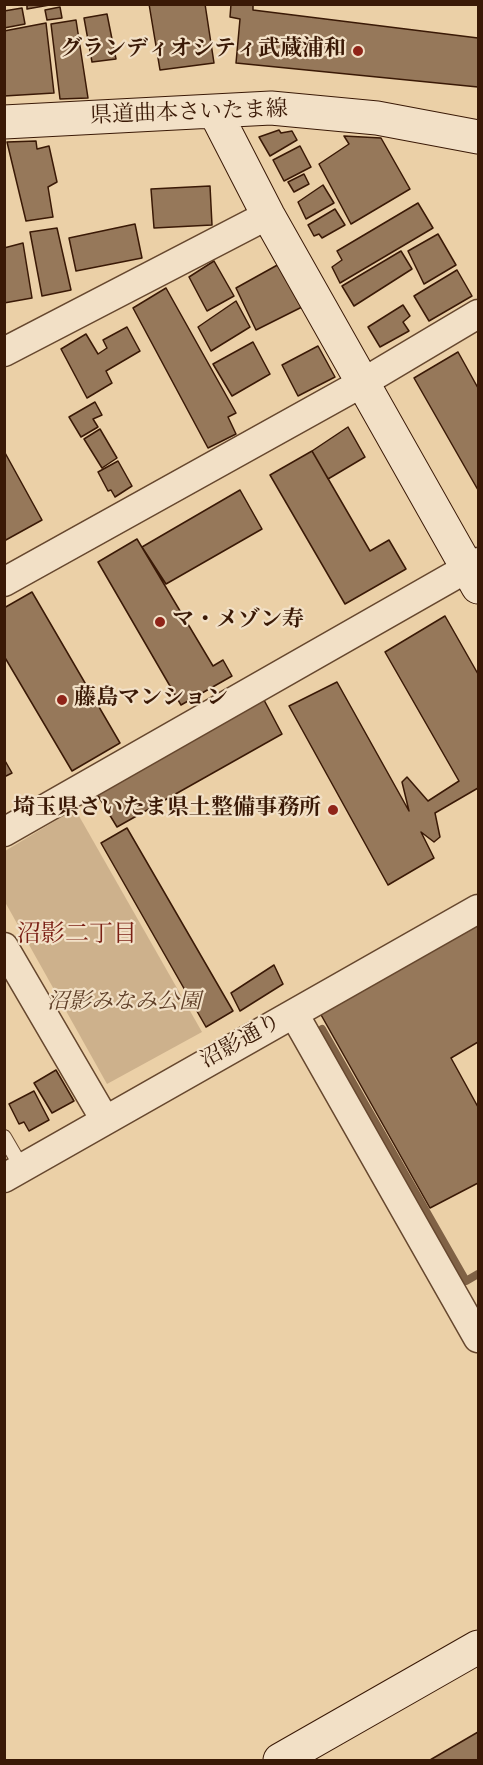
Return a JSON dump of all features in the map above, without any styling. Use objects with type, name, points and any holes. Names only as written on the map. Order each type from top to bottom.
[{"type":"street","name":"県道曲本さいたま線","points":[[4,122],[271,108],[377,118],[478,137]]},
{"type":"street","points":[[4,832],[475,572],[362,383],[268,215],[215,111]]},
{"type":"street","points":[[4,352],[268,215]]},
{"type":"street","points":[[4,582],[362,383],[478,314]]},
{"type":"street","name":"沼影通り","points":[[13,1173],[478,909]]},
{"type":"street","points":[[4,947],[105,1120]]},
{"type":"street","points":[[294,1014],[468,1297],[478,1338]]},
{"type":"street","points":[[280,1761],[478,1647]]},
{"type":"lane","points":[[4,1137],[13,1173]]},
{"type":"green space","name":"沼影みなみ公園","points":[[75,809],[202,1032],[107,1084],[5,902],[5,851]]},
{"type":"building","points":[[27,4],[55,4],[27,9]]},
{"type":"building","points":[[149,4],[205,4],[214,63],[160,70]]},
{"type":"building","name":"グランディオシティ武蔵浦和","points":[[231,4],[253,4],[253,10],[478,38],[478,87],[236,63],[240,19],[230,17]]},
{"type":"building","points":[[60,7],[62,18],[47,20],[45,10]]},
{"type":"building","points":[[22,8],[25,24],[4,28],[4,11]]},
{"type":"building","points":[[107,14],[116,59],[92,62],[84,18]]},
{"type":"building","points":[[76,20],[88,98],[60,99],[51,24]]},
{"type":"building","points":[[46,23],[54,93],[4,96],[4,31]]},
{"type":"building","points":[[279,130],[281,133],[292,131],[297,140],[270,156],[259,137]]},
{"type":"building","points":[[344,136],[381,138],[410,189],[351,224],[319,164],[349,144]]},
{"type":"building","points":[[36,141],[37,149],[49,146],[57,182],[48,187],[53,217],[26,221],[7,142]]},
{"type":"building","points":[[300,146],[311,167],[284,181],[273,160]]},
{"type":"building","points":[[304,174],[309,184],[294,192],[288,182]]},
{"type":"building","points":[[323,185],[334,203],[306,219],[298,202]]},
{"type":"building","points":[[210,186],[212,225],[154,228],[151,189]]},
{"type":"building","points":[[418,203],[433,228],[340,283],[332,267],[342,260],[337,251]]},
{"type":"building","points":[[335,209],[345,225],[322,238],[319,234],[314,236],[308,225]]},
{"type":"building","points":[[135,224],[142,258],[76,271],[69,238]]},
{"type":"building","points":[[57,228],[71,290],[42,296],[30,232]]},
{"type":"building","points":[[438,234],[456,265],[424,284],[408,251]]},
{"type":"building","points":[[23,243],[32,298],[4,303],[4,248]]},
{"type":"building","points":[[401,251],[412,269],[354,306],[342,286]]},
{"type":"building","points":[[214,261],[234,296],[207,311],[189,277]]},
{"type":"building","points":[[281,263],[304,306],[256,330],[236,288]]},
{"type":"building","points":[[457,270],[472,296],[429,321],[414,296]]},
{"type":"building","points":[[166,288],[236,413],[228,417],[236,434],[208,448],[133,308]]},
{"type":"building","points":[[236,301],[250,327],[211,351],[198,327]]},
{"type":"building","points":[[403,305],[410,316],[403,322],[409,331],[380,347],[368,327]]},
{"type":"building","points":[[127,327],[140,351],[106,371],[112,383],[87,398],[61,349],[86,334],[98,354],[107,348],[103,340]]},
{"type":"building","points":[[253,342],[270,374],[232,396],[213,364]]},
{"type":"building","points":[[318,346],[335,377],[298,396],[282,365]]},
{"type":"building","points":[[458,352],[478,388],[478,490],[414,378]]},
{"type":"building","points":[[95,402],[102,415],[93,419],[98,427],[81,437],[69,417]]},
{"type":"building","points":[[348,427],[365,457],[328,479],[312,451]]},
{"type":"building","points":[[100,429],[117,458],[102,468],[84,439]]},
{"type":"building","points":[[4,451],[42,520],[4,541]]},
{"type":"building","points":[[312,451],[370,551],[389,540],[406,569],[345,604],[270,475]]},
{"type":"building","points":[[118,461],[132,486],[115,497],[111,490],[108,491],[98,472]]},
{"type":"building","points":[[240,490],[262,529],[166,584],[142,547]]},
{"type":"building","name":"マ・メゾン寿","points":[[137,539],[213,666],[223,660],[232,676],[181,705],[98,562]]},
{"type":"building","name":"藤島マンション","points":[[32,592],[120,743],[72,771],[4,656],[4,608]]},
{"type":"building","points":[[445,616],[478,674],[478,788],[435,813],[440,837],[434,842],[421,832],[434,858],[388,885],[289,706],[337,682],[409,811],[402,782],[407,777],[428,801],[459,781],[385,652]]},
{"type":"building","points":[[264,700],[282,734],[117,827],[97,794]]},
{"type":"building","points":[[4,759],[12,773],[4,777]]},
{"type":"building","points":[[127,828],[233,1011],[206,1027],[101,843]]},
{"type":"building","points":[[478,924],[478,1042],[451,1058],[478,1107],[478,1183],[430,1208],[320,1013]]},
{"type":"building","points":[[274,965],[283,984],[240,1011],[231,993]]},
{"type":"building","points":[[56,1070],[74,1101],[52,1113],[34,1083]]},
{"type":"building","points":[[34,1091],[49,1120],[29,1131],[24,1122],[19,1124],[9,1104]]},
{"type":"building","points":[[478,1732],[478,1760],[430,1760]]},
{"type":"waterway","points":[[322,1029],[466,1281],[478,1274]]},
{"type":"place","name":"グランディオシティ武蔵浦和","points":[[358,51]]},
{"type":"place","name":"マ・メゾン寿","points":[[160,622]]},
{"type":"place","name":"藤島マンション","points":[[62,700]]},
{"type":"place","name":"埼玉県さいたま県土整備事務所","points":[[333,810]]},
{"type":"district","name":"沼影二丁目","points":[[77,937]]}]
